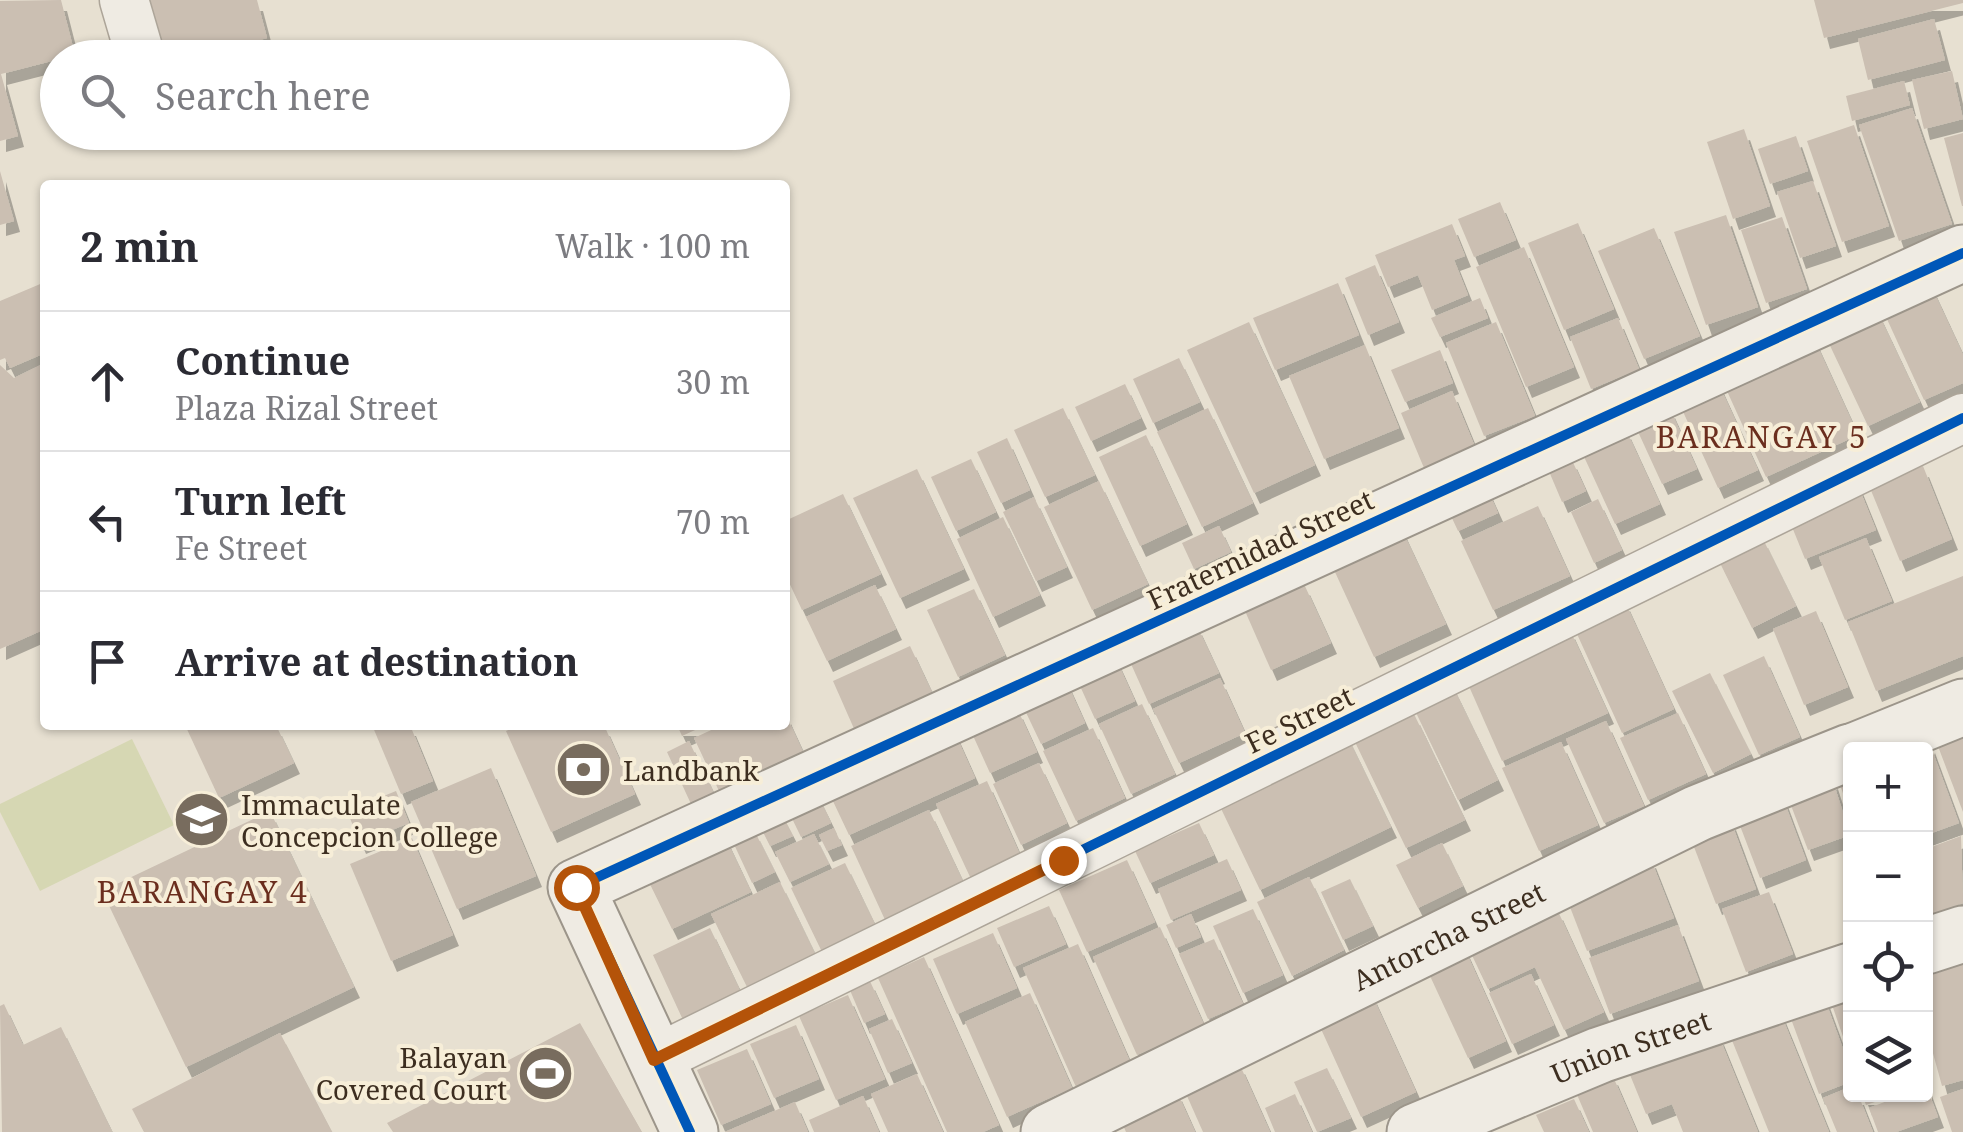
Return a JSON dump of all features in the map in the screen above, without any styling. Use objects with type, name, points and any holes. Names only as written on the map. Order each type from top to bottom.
[{"type":"street","points":[[124,0],[136,40]]},
{"type":"street","name":"Fraternidad Street","points":[[654,1060],[576,887],[1963,253]]},
{"type":"street","name":"Fe Street","points":[[654,1060],[1963,418]]},
{"type":"street","points":[[1878,742],[1963,708]]},
{"type":"street","name":"Antorcha Street","points":[[1050,1132],[1698,813],[1843,755]]},
{"type":"street","points":[[1933,944],[1963,934]]},
{"type":"street","name":"Union Street","points":[[1414,1132],[1600,1055],[1843,973]]},
{"type":"street","points":[[654,1060],[690,1132]]},
{"type":"green space","points":[[132,739],[174,825],[40,891],[0,812],[0,804]]},
{"type":"building","points":[[61,0],[71,40],[40,40],[40,64],[1,74],[18,136],[0,141],[0,1]]},
{"type":"building","points":[[135,0],[257,0],[267,38],[259,40],[145,40]]},
{"type":"building","points":[[1814,0],[1963,0],[1963,3],[1824,38]]},
{"type":"building","points":[[1934,19],[1945,60],[1868,80],[1858,39]]},
{"type":"building","points":[[1952,71],[1963,119],[1924,129],[1912,80]]},
{"type":"building","points":[[1904,81],[1910,105],[1852,121],[1846,96]]},
{"type":"building","points":[[1912,108],[1952,224],[1899,241],[1859,125]]},
{"type":"building","points":[[1854,125],[1889,226],[1842,242],[1807,141]]},
{"type":"building","points":[[1744,129],[1770,206],[1733,219],[1707,142]]},
{"type":"building","points":[[1963,133],[1963,206],[1962,206],[1944,138]]},
{"type":"building","points":[[1796,136],[1808,171],[1770,184],[1758,149]]},
{"type":"building","points":[[0,171],[14,221],[0,225]]},
{"type":"building","points":[[1813,181],[1836,246],[1800,258],[1777,192]]},
{"type":"building","points":[[1500,202],[1516,240],[1474,257],[1458,219]]},
{"type":"building","points":[[1726,215],[1758,307],[1706,325],[1674,232]]},
{"type":"building","points":[[1782,217],[1807,289],[1766,303],[1741,230]]},
{"type":"building","points":[[1578,223],[1614,309],[1564,330],[1528,243]]},
{"type":"building","points":[[1452,224],[1465,256],[1454,260],[1468,295],[1432,310],[1418,275],[1388,287],[1375,255]]},
{"type":"building","points":[[1654,228],[1700,336],[1644,359],[1598,251]]},
{"type":"building","points":[[1524,247],[1574,367],[1526,387],[1476,267]]},
{"type":"building","points":[[1375,265],[1399,322],[1368,335],[1345,278]]},
{"type":"building","points":[[1338,283],[1359,335],[1275,370],[1253,318]]},
{"type":"building","points":[[40,284],[40,355],[10,368],[5,358],[0,360],[0,301]]},
{"type":"building","points":[[1930,284],[1963,355],[1963,383],[1924,400],[1881,306]]},
{"type":"building","points":[[1480,298],[1488,318],[1440,337],[1431,318]]},
{"type":"building","points":[[1876,309],[1920,402],[1868,426],[1824,333]]},
{"type":"building","points":[[1618,318],[1639,369],[1591,389],[1570,337]]},
{"type":"building","points":[[1249,322],[1315,465],[1254,493],[1187,350]]},
{"type":"building","points":[[1496,322],[1535,416],[1484,436],[1446,343]]},
{"type":"building","points":[[1814,339],[1858,435],[1766,477],[1722,380]]},
{"type":"building","points":[[1365,345],[1399,428],[1324,459],[1289,376]]},
{"type":"building","points":[[1440,350],[1453,383],[1405,402],[1391,370]]},
{"type":"building","points":[[1179,358],[1200,402],[1153,423],[1133,379]]},
{"type":"building","points":[[0,365],[14,378],[40,365],[40,631],[0,649]]},
{"type":"building","points":[[1714,374],[1758,470],[1718,488],[1674,392]]},
{"type":"building","points":[[1125,384],[1141,418],[1091,441],[1075,407]]},
{"type":"building","points":[[1452,391],[1475,447],[1424,468],[1401,413]]},
{"type":"building","points":[[1669,407],[1697,469],[1662,484],[1634,423]]},
{"type":"building","points":[[1063,408],[1095,475],[1045,497],[1014,430]]},
{"type":"building","points":[[1208,408],[1253,503],[1202,527],[1157,432]]},
{"type":"building","points":[[1625,428],[1660,504],[1615,524],[1580,448]]},
{"type":"building","points":[[1146,435],[1187,524],[1140,546],[1099,457]]},
{"type":"building","points":[[1007,438],[1030,490],[1001,503],[977,452]]},
{"type":"building","points":[[1571,458],[1586,491],[1562,502],[1548,469]]},
{"type":"building","points":[[971,459],[996,512],[956,531],[931,477]]},
{"type":"building","points":[[1923,466],[1952,539],[1900,561],[1870,488]]},
{"type":"building","points":[[917,469],[964,569],[900,598],[853,498]]},
{"type":"building","points":[[1099,481],[1148,584],[1092,610],[1044,507]]},
{"type":"building","points":[[1484,482],[1498,513],[1458,531],[1444,501]]},
{"type":"building","points":[[1857,483],[1876,530],[1805,559],[1786,512]]},
{"type":"building","points":[[843,494],[881,574],[802,610],[790,585],[790,519]]},
{"type":"building","points":[[1034,497],[1067,567],[1036,581],[1003,512]]},
{"type":"building","points":[[1598,499],[1622,550],[1594,563],[1571,512]]},
{"type":"building","points":[[1538,506],[1570,576],[1493,610],[1461,541]]},
{"type":"building","points":[[1003,517],[1040,595],[993,617],[957,539]]},
{"type":"building","points":[[1219,526],[1231,552],[1194,569],[1182,543]]},
{"type":"building","points":[[1400,526],[1446,624],[1374,657],[1329,559]]},
{"type":"building","points":[[1762,537],[1796,606],[1752,628],[1718,559]]},
{"type":"building","points":[[1866,538],[1892,601],[1845,620],[1819,557]]},
{"type":"building","points":[[1963,576],[1963,656],[1876,691],[1848,622]]},
{"type":"building","points":[[1304,584],[1331,643],[1271,670],[1245,611]]},
{"type":"building","points":[[875,585],[896,629],[827,661],[806,617]]},
{"type":"building","points":[[974,589],[1005,655],[958,677],[927,610]]},
{"type":"building","points":[[1624,600],[1674,709],[1622,733],[1572,623]]},
{"type":"building","points":[[1816,611],[1848,687],[1804,705],[1773,629]]},
{"type":"building","points":[[1196,624],[1219,673],[1149,704],[1127,655]]},
{"type":"building","points":[[1569,628],[1608,713],[1502,761],[1464,675]]},
{"type":"building","points":[[910,646],[933,695],[855,731],[833,681]]},
{"type":"building","points":[[1764,656],[1800,737],[1759,755],[1723,675]]},
{"type":"building","points":[[1115,657],[1135,701],[1095,719],[1075,675]]},
{"type":"building","points":[[1710,673],[1751,754],[1713,773],[1672,691]]},
{"type":"building","points":[[1447,675],[1498,780],[1458,800],[1407,694]]},
{"type":"building","points":[[1220,678],[1245,733],[1179,763],[1153,709]]},
{"type":"building","points":[[1066,681],[1085,723],[1041,744],[1021,702]]},
{"type":"building","points":[[1142,704],[1175,774],[1131,794],[1099,724]]},
{"type":"building","points":[[1017,708],[1037,752],[990,773],[970,729]]},
{"type":"building","points":[[1678,713],[1706,774],[1648,800],[1620,738]]},
{"type":"building","points":[[1414,714],[1465,820],[1406,848],[1355,742]]},
{"type":"building","points":[[949,720],[975,778],[849,835],[822,778]]},
{"type":"building","points":[[1606,721],[1644,806],[1604,823],[1566,739]]},
{"type":"building","points":[[790,724],[803,752],[719,791],[694,738],[711,730],[790,730]]},
{"type":"building","points":[[1093,728],[1125,798],[1076,821],[1043,751]]},
{"type":"building","points":[[187,730],[278,730],[294,763],[219,798]]},
{"type":"building","points":[[374,730],[412,730],[433,781],[401,794]]},
{"type":"building","points":[[606,730],[635,794],[551,832],[506,731]]},
{"type":"building","points":[[1963,731],[1963,812],[1936,741]]},
{"type":"building","points":[[1345,732],[1391,827],[1260,890],[1214,794]]},
{"type":"building","points":[[689,741],[714,794],[691,804],[667,752]]},
{"type":"building","points":[[1561,742],[1598,825],[1539,851],[1502,768]]},
{"type":"building","points":[[1933,753],[1959,823],[1933,832]]},
{"type":"building","points":[[1039,763],[1067,823],[1021,845],[993,784]]},
{"type":"building","points":[[491,768],[536,876],[457,909],[411,802]]},
{"type":"building","points":[[1832,778],[1843,813],[1843,838],[1808,850],[1787,795]]},
{"type":"building","points":[[987,781],[1021,857],[971,879],[936,804]]},
{"type":"building","points":[[815,790],[831,823],[801,837],[785,804]]},
{"type":"building","points":[[396,791],[409,823],[360,843],[347,811]]},
{"type":"building","points":[[1781,793],[1806,860],[1760,878],[1734,810]]},
{"type":"building","points":[[779,809],[793,836],[770,846],[757,820]]},
{"type":"building","points":[[929,810],[965,886],[886,922],[851,846]]},
{"type":"building","points":[[270,811],[354,987],[186,1067],[102,891]]},
{"type":"building","points":[[1730,819],[1756,889],[1716,904],[1689,834]]},
{"type":"building","points":[[1199,823],[1214,855],[1150,883],[1135,851]]},
{"type":"building","points":[[834,828],[842,845],[827,851],[819,835]]},
{"type":"building","points":[[754,830],[775,872],[752,883],[732,840]]},
{"type":"building","points":[[723,833],[751,892],[672,929],[643,870]]},
{"type":"building","points":[[814,834],[829,864],[790,882],[775,852]]},
{"type":"building","points":[[1961,836],[1963,903],[1933,914],[1933,846]]},
{"type":"building","points":[[412,838],[453,935],[391,961],[350,864]]},
{"type":"building","points":[[1442,843],[1463,886],[1418,908],[1396,865]]},
{"type":"building","points":[[1650,857],[1674,918],[1587,951],[1563,889]]},
{"type":"building","points":[[1227,859],[1241,890],[1171,920],[1158,889]]},
{"type":"building","points":[[1127,860],[1155,922],[1087,952],[1059,890]]},
{"type":"building","points":[[845,863],[877,929],[823,954],[791,888]]},
{"type":"building","points":[[1309,877],[1344,950],[1292,976],[1257,902]]},
{"type":"building","points":[[1350,879],[1373,926],[1343,940],[1321,892]]},
{"type":"building","points":[[780,882],[817,958],[749,991],[711,914]]},
{"type":"building","points":[[1769,892],[1793,954],[1746,972],[1722,909]]},
{"type":"building","points":[[1049,906],[1066,944],[1014,967],[997,928]]},
{"type":"building","points":[[1253,909],[1283,975],[1243,993],[1213,926]]},
{"type":"building","points":[[1557,909],[1604,1012],[1564,1030],[1535,967],[1488,989],[1469,949]]},
{"type":"building","points":[[1191,914],[1201,937],[1176,948],[1166,925]]},
{"type":"building","points":[[1678,925],[1699,981],[1610,1014],[1589,958]]},
{"type":"building","points":[[1160,927],[1204,1025],[1137,1055],[1093,957]]},
{"type":"building","points":[[710,928],[741,993],[683,1020],[653,955]]},
{"type":"building","points":[[993,933],[1017,988],[957,1014],[933,959]]},
{"type":"building","points":[[1214,939],[1243,1004],[1208,1019],[1179,954]]},
{"type":"building","points":[[1078,944],[1131,1064],[1076,1087],[1023,968]]},
{"type":"building","points":[[1463,945],[1506,1041],[1468,1058],[1424,963]]},
{"type":"building","points":[[924,957],[999,1125],[983,1132],[947,1132],[878,978]]},
{"type":"building","points":[[1963,959],[1963,1080],[1942,1086],[1933,1053],[1933,967]]},
{"type":"building","points":[[1531,974],[1554,1025],[1512,1044],[1489,993]]},
{"type":"building","points":[[869,979],[885,1014],[864,1023],[849,988]]},
{"type":"building","points":[[1030,993],[1072,1088],[1007,1117],[965,1022]]},
{"type":"building","points":[[1371,993],[1416,1092],[1361,1117],[1316,1018]]},
{"type":"building","points":[[1843,994],[1843,1037],[1830,999]]},
{"type":"building","points":[[848,995],[885,1079],[836,1100],[799,1016]]},
{"type":"building","points":[[1824,997],[1843,1049],[1843,1085],[1819,1094],[1788,1011]]},
{"type":"building","points":[[4,1004],[23,1045],[61,1027],[112,1132],[2,1132],[0,1006]]},
{"type":"building","points":[[1780,1012],[1829,1132],[1769,1132],[1729,1033]]},
{"type":"building","points":[[892,1019],[912,1063],[888,1073],[869,1029]]},
{"type":"building","name":"Balayan Covered Court","points":[[580,1023],[642,1132],[393,1132],[387,1123]]},
{"type":"building","points":[[796,1025],[819,1079],[774,1098],[750,1044]]},
{"type":"building","points":[[280,1033],[332,1132],[144,1132],[132,1109]]},
{"type":"building","points":[[1718,1034],[1758,1132],[1683,1132],[1672,1104],[1646,1114],[1628,1070]]},
{"type":"building","points":[[747,1049],[771,1104],[721,1125],[697,1070]]},
{"type":"building","points":[[1239,1063],[1270,1132],[1203,1132],[1183,1087]]},
{"type":"building","points":[[1327,1068],[1351,1118],[1317,1132],[1294,1082]]},
{"type":"building","points":[[917,1074],[943,1132],[888,1132],[871,1094]]},
{"type":"building","points":[[1612,1074],[1637,1132],[1593,1132],[1575,1090]]},
{"type":"building","points":[[1963,1089],[1963,1132],[1952,1132],[1940,1097]]},
{"type":"building","points":[[1176,1090],[1195,1132],[1126,1132],[1119,1116]]},
{"type":"building","points":[[1843,1090],[1843,1102],[1861,1102],[1873,1132],[1837,1132],[1823,1098]]},
{"type":"building","points":[[1295,1094],[1312,1132],[1275,1132],[1265,1108]]},
{"type":"building","points":[[863,1096],[879,1132],[814,1132],[809,1120]]},
{"type":"building","points":[[1574,1099],[1589,1132],[1544,1132],[1536,1115]]},
{"type":"building","points":[[795,1102],[808,1132],[725,1132]]},
{"type":"building","points":[[1884,1102],[1932,1102],[1938,1117],[1896,1132],[1878,1132],[1869,1108]]},
{"type":"cycle path","points":[[690,1132],[576,887],[1963,253]]},
{"type":"cycle path","points":[[654,1060],[1963,418]]},
{"type":"place","name":"Landbank","points":[[584,770]]},
{"type":"place","name":"Immaculate Concepcion College","points":[[202,820]]},
{"type":"place","name":"Balayan Covered Court","points":[[546,1073]]},
{"type":"district","name":"BARANGAY 5","points":[[1762,436]]},
{"type":"district","name":"BARANGAY 4","points":[[203,891]]},
{"type":"route","points":[[576,887],[654,1060],[1063,860]]}]
